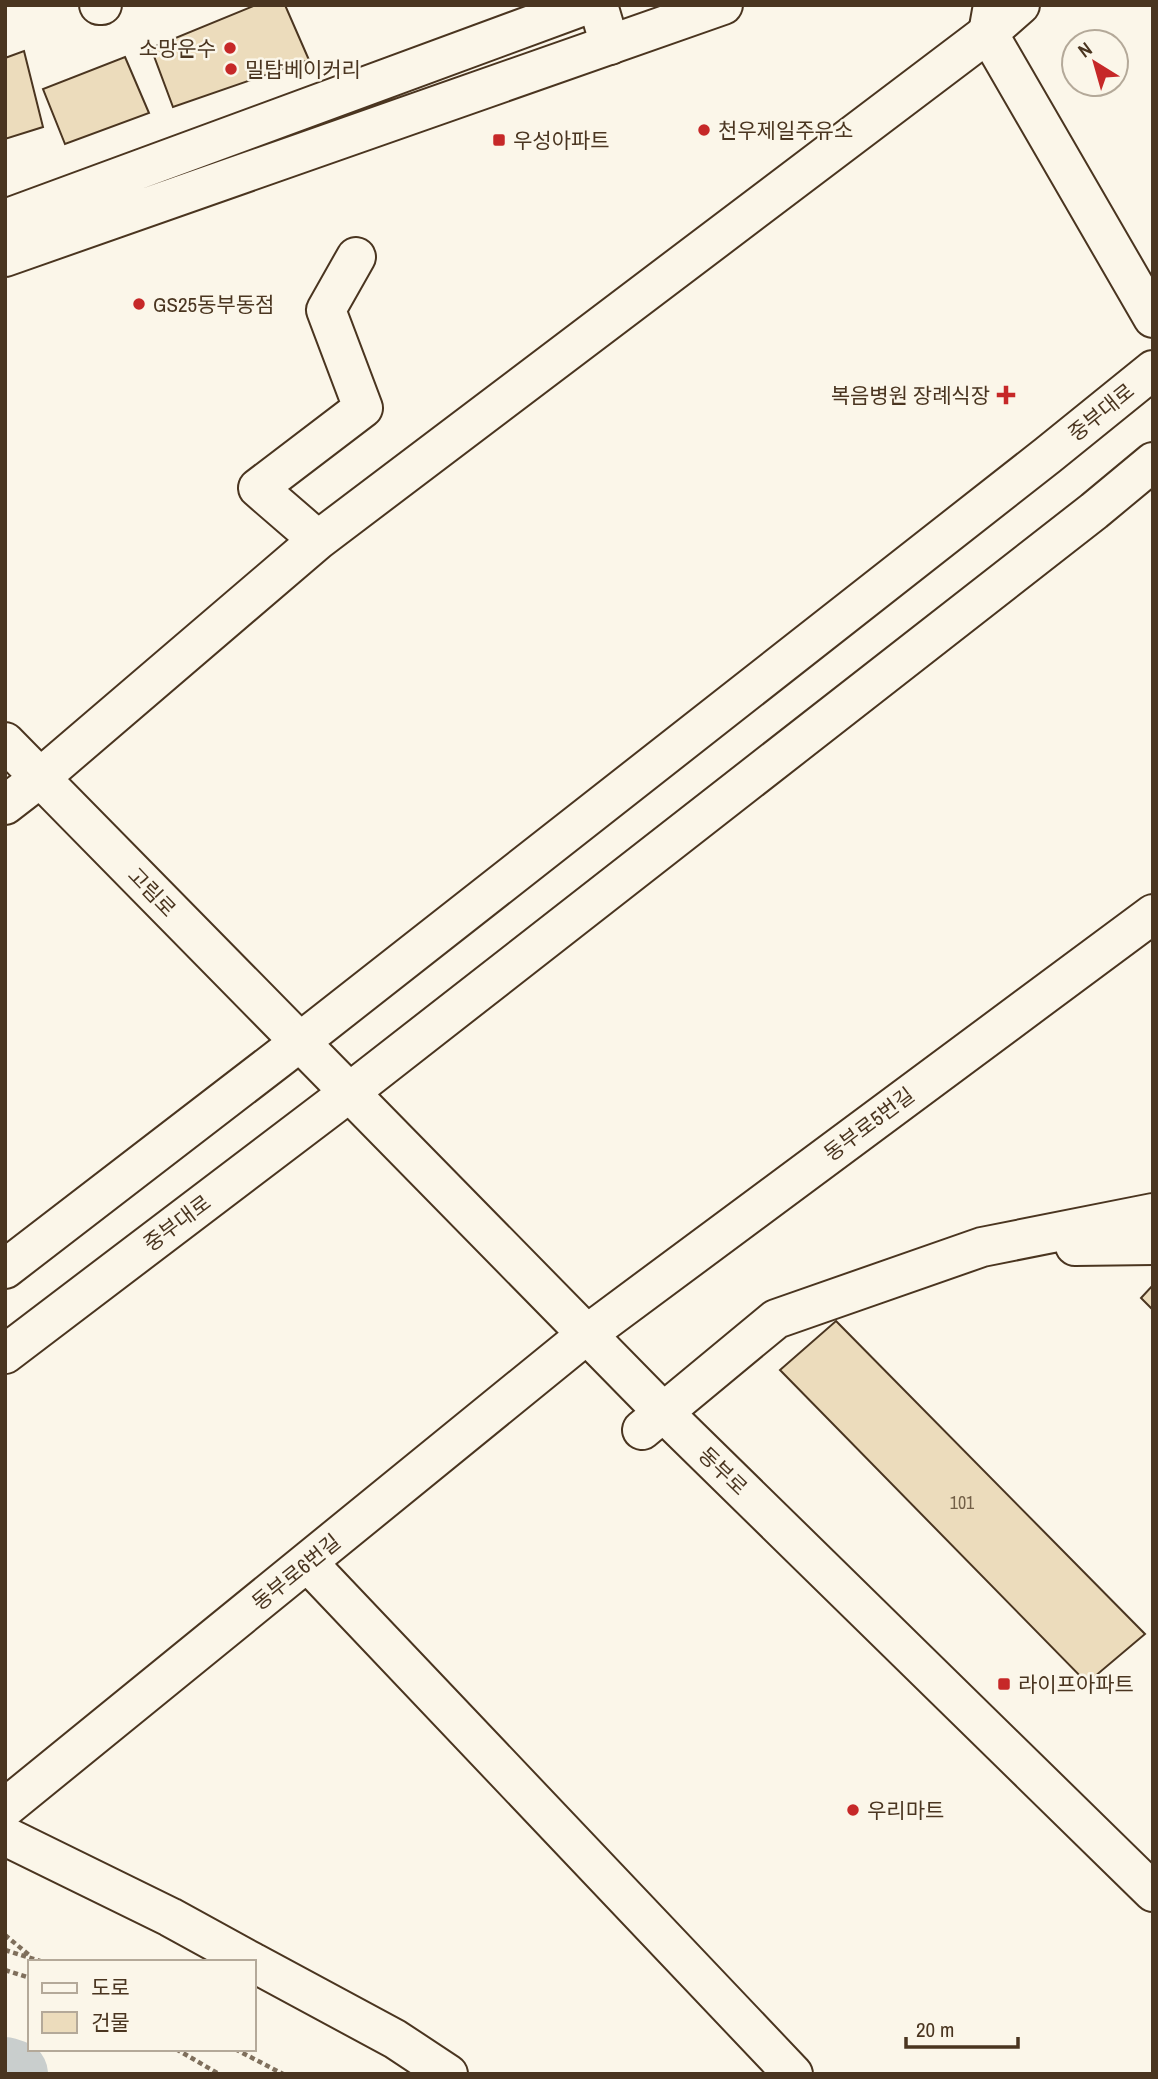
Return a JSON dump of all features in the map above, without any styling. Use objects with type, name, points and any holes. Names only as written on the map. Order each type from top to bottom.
[{"type":"street","points":[[5,219],[586,5]]},
{"type":"street","points":[[598,5],[610,44]]},
{"type":"street","points":[[5,257],[723,5]]},
{"type":"street","points":[[5,805],[318,540],[990,19],[1020,5]]},
{"type":"street","points":[[990,19],[1153,318]]},
{"type":"street","points":[[318,540],[258,488],[363,408],[326,310],[356,257]]},
{"type":"street","name":"중부대로","points":[[300,1042],[1153,370]]},
{"type":"street","name":"중부대로","points":[[5,1354],[349,1092],[1152,467]]},
{"type":"street","name":"고림로","points":[[5,742],[300,1042]]},
{"type":"street","name":"동부로5번길","points":[[586,1335],[1153,914]]},
{"type":"street","points":[[5,1269],[300,1042]]},
{"type":"street","name":"동부로","points":[[300,1042],[586,1335],[652,1421],[1153,1892]]},
{"type":"street","points":[[652,1421],[776,1319],[982,1247],[1153,1213]]},
{"type":"street","points":[[982,1247],[1153,1245]]},
{"type":"street","name":"동부로6번길","points":[[5,1808],[586,1335]]},
{"type":"street","points":[[307,1563],[793,2074]]},
{"type":"street","points":[[5,1836],[170,1917],[249,1960]]},
{"type":"street","points":[[256,1964],[395,2039],[447,2074]]},
{"type":"path","points":[[5,1935],[29,1956]]},
{"type":"path","points":[[5,1950],[38,1960]]},
{"type":"path","points":[[5,1979],[8,1970],[28,1977]]},
{"type":"path","points":[[179,2051],[219,2074]]},
{"type":"path","points":[[239,2051],[283,2074]]},
{"type":"building","points":[[256,5],[285,5],[309,60],[173,107],[151,48]]},
{"type":"building","points":[[24,51],[43,127],[5,139],[5,58]]},
{"type":"building","points":[[125,57],[149,113],[65,144],[43,89]]},
{"type":"building","points":[[1153,1285],[1153,1310],[1141,1298]]},
{"type":"building","points":[[836,1321],[1145,1634],[1087,1683],[780,1370]]},
{"type":"waterway","points":[[5,2071],[14,2074]]},
{"type":"place","name":"소망운수","points":[[230,48]]},
{"type":"place","name":"밀탑베이커리","points":[[231,69]]},
{"type":"place","name":"천우제일주유소","points":[[704,130]]},
{"type":"place","name":"우성아파트","points":[[499,140]]},
{"type":"place","name":"GS25동부동점","points":[[139,304]]},
{"type":"place","name":"복음병원 장례식장","points":[[1006,395]]},
{"type":"place","name":"라이프아파트","points":[[1004,1684]]},
{"type":"place","name":"우리마트","points":[[853,1810]]}]
